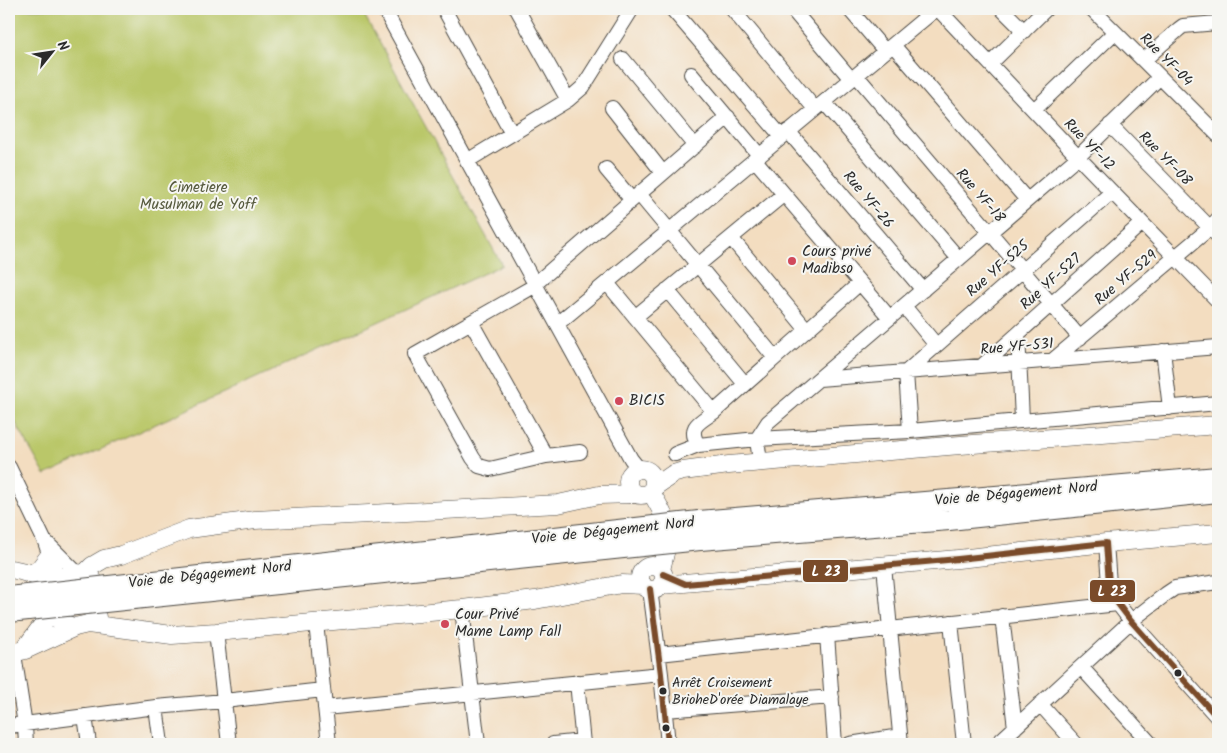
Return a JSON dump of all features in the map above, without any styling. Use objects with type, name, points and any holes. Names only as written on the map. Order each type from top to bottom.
[{"type":"highway","name":"Voie de Dégagement Nord","points":[[9,597],[1218,477]]},
{"type":"highway","name":"Voie de Dégagement Nord","points":[[9,612],[699,530],[949,520],[1218,492]]},
{"type":"main road","points":[[85,577],[92,566],[104,559],[121,555],[189,529],[255,520],[558,504],[599,495],[640,481],[683,471],[729,465],[1218,425]]},
{"type":"main road","points":[[640,481],[660,529],[660,546],[653,577]]},
{"type":"main road","points":[[12,569],[32,574],[53,594],[56,618],[62,623],[172,634],[216,632],[462,609],[534,600],[653,577],[686,584],[958,560],[1106,543],[1218,533]]},
{"type":"main road","points":[[32,574],[40,568],[47,549]]},
{"type":"main road","points":[[12,569],[53,594]]},
{"type":"main road","points":[[70,574],[85,577],[100,588],[102,594],[101,608],[94,620],[16,653],[63,576],[70,574]]},
{"type":"main road","points":[[101,608],[137,631]]},
{"type":"street","points":[[384,9],[557,324],[640,481]]},
{"type":"street","points":[[444,9],[512,134]]},
{"type":"street","points":[[517,9],[568,100]]},
{"type":"street","points":[[467,161],[568,100],[583,87],[632,9]]},
{"type":"street","name":"Rue YF-26","points":[[672,9],[923,290]]},
{"type":"street","points":[[732,9],[959,259]]},
{"type":"street","name":"Rue YF-18","points":[[792,9],[990,232],[1080,338]]},
{"type":"street","points":[[849,9],[889,48],[1027,200]]},
{"type":"street","points":[[557,324],[937,9]]},
{"type":"street","name":"Rue YF-12","points":[[937,9],[1218,301]]},
{"type":"street","points":[[1002,9],[1024,31]]},
{"type":"street","points":[[990,64],[1046,9]]},
{"type":"street","name":"Rue YF-04","points":[[1101,12],[1115,32],[1218,135]]},
{"type":"street","points":[[1144,60],[1184,26],[1217,23]]},
{"type":"street","points":[[1034,110],[1115,32]]},
{"type":"street","points":[[623,59],[695,146]]},
{"type":"street","points":[[691,74],[728,118],[784,194],[890,318]]},
{"type":"street","points":[[760,462],[757,439],[768,422],[1078,157],[1160,77]]},
{"type":"street","points":[[612,108],[663,173]]},
{"type":"street","points":[[580,452],[546,456],[490,469],[479,466],[415,354],[535,285],[728,118]]},
{"type":"street","name":"Rue YF-08","points":[[1110,125],[1215,228]]},
{"type":"street","points":[[606,169],[669,230],[774,358]]},
{"type":"street","name":"Rue YF-525","points":[[906,372],[1112,192]]},
{"type":"street","points":[[635,317],[784,194]]},
{"type":"street","name":"Rue YF-527","points":[[982,366],[1142,223]]},
{"type":"street","name":"Rue YF-529","points":[[1054,360],[1175,257],[1215,228]]},
{"type":"street","points":[[731,238],[807,330]]},
{"type":"street","points":[[607,282],[714,412]]},
{"type":"street","points":[[698,445],[694,438],[693,431],[695,425],[714,412],[860,283]]},
{"type":"street","points":[[667,290],[745,384]]},
{"type":"street","points":[[904,306],[936,345]]},
{"type":"street","points":[[471,322],[546,456]]},
{"type":"street","points":[[1018,334],[1022,420]]},
{"type":"street","name":"Rue YF-531","points":[[819,379],[1218,347]]},
{"type":"street","points":[[1164,351],[1170,408]]},
{"type":"street","points":[[906,372],[910,431]]},
{"type":"street","points":[[675,454],[698,445],[757,439],[910,431],[1218,403]]},
{"type":"street","points":[[9,469],[47,549],[53,594]]},
{"type":"street","points":[[1106,543],[1109,584],[1118,604],[1218,718]]},
{"type":"street","points":[[47,549],[85,577]]},
{"type":"street","points":[[850,744],[901,740],[884,566]]},
{"type":"street","points":[[653,577],[668,744]]},
{"type":"street","points":[[997,744],[1131,621],[1166,594],[1175,588],[1218,582]]},
{"type":"street","points":[[659,654],[1118,604]]},
{"type":"street","points":[[462,609],[478,744]]},
{"type":"street","points":[[1002,616],[1014,728]]},
{"type":"street","points":[[951,622],[964,744]]},
{"type":"street","points":[[316,623],[329,744]]},
{"type":"street","points":[[216,632],[229,744]]},
{"type":"street","points":[[827,635],[835,744]]},
{"type":"street","points":[[16,653],[26,744]]},
{"type":"street","points":[[1081,667],[1143,742]]},
{"type":"street","points":[[325,708],[661,674]]},
{"type":"street","points":[[553,744],[583,743],[578,682]]},
{"type":"street","points":[[9,726],[156,707],[323,690]]},
{"type":"street","points":[[665,710],[832,697]]},
{"type":"street","points":[[1040,704],[1076,744]]},
{"type":"street","points":[[156,707],[161,744]]},
{"type":"street","points":[[85,716],[89,744]]},
{"type":"green space","name":"Cimetiere Musulman de Yoff","points":[[9,9],[361,9],[502,265],[45,475],[9,411]]},
{"type":"transit line","points":[[663,574],[686,584],[958,559],[1106,543],[1109,584],[1118,604],[1218,718]]},
{"type":"transit line","points":[[650,589],[668,744]]},
{"type":"place","name":"Cours privé Madibso","points":[[792,261]]},
{"type":"place","name":"BICIS","points":[[619,401]]},
{"type":"place","name":"Cour Privé Mame Lamp Fall","points":[[445,624]]},
{"type":"place","name":"Arrêt Croisement BrioheD'orée Diamalaye","points":[[663,691]]}]
